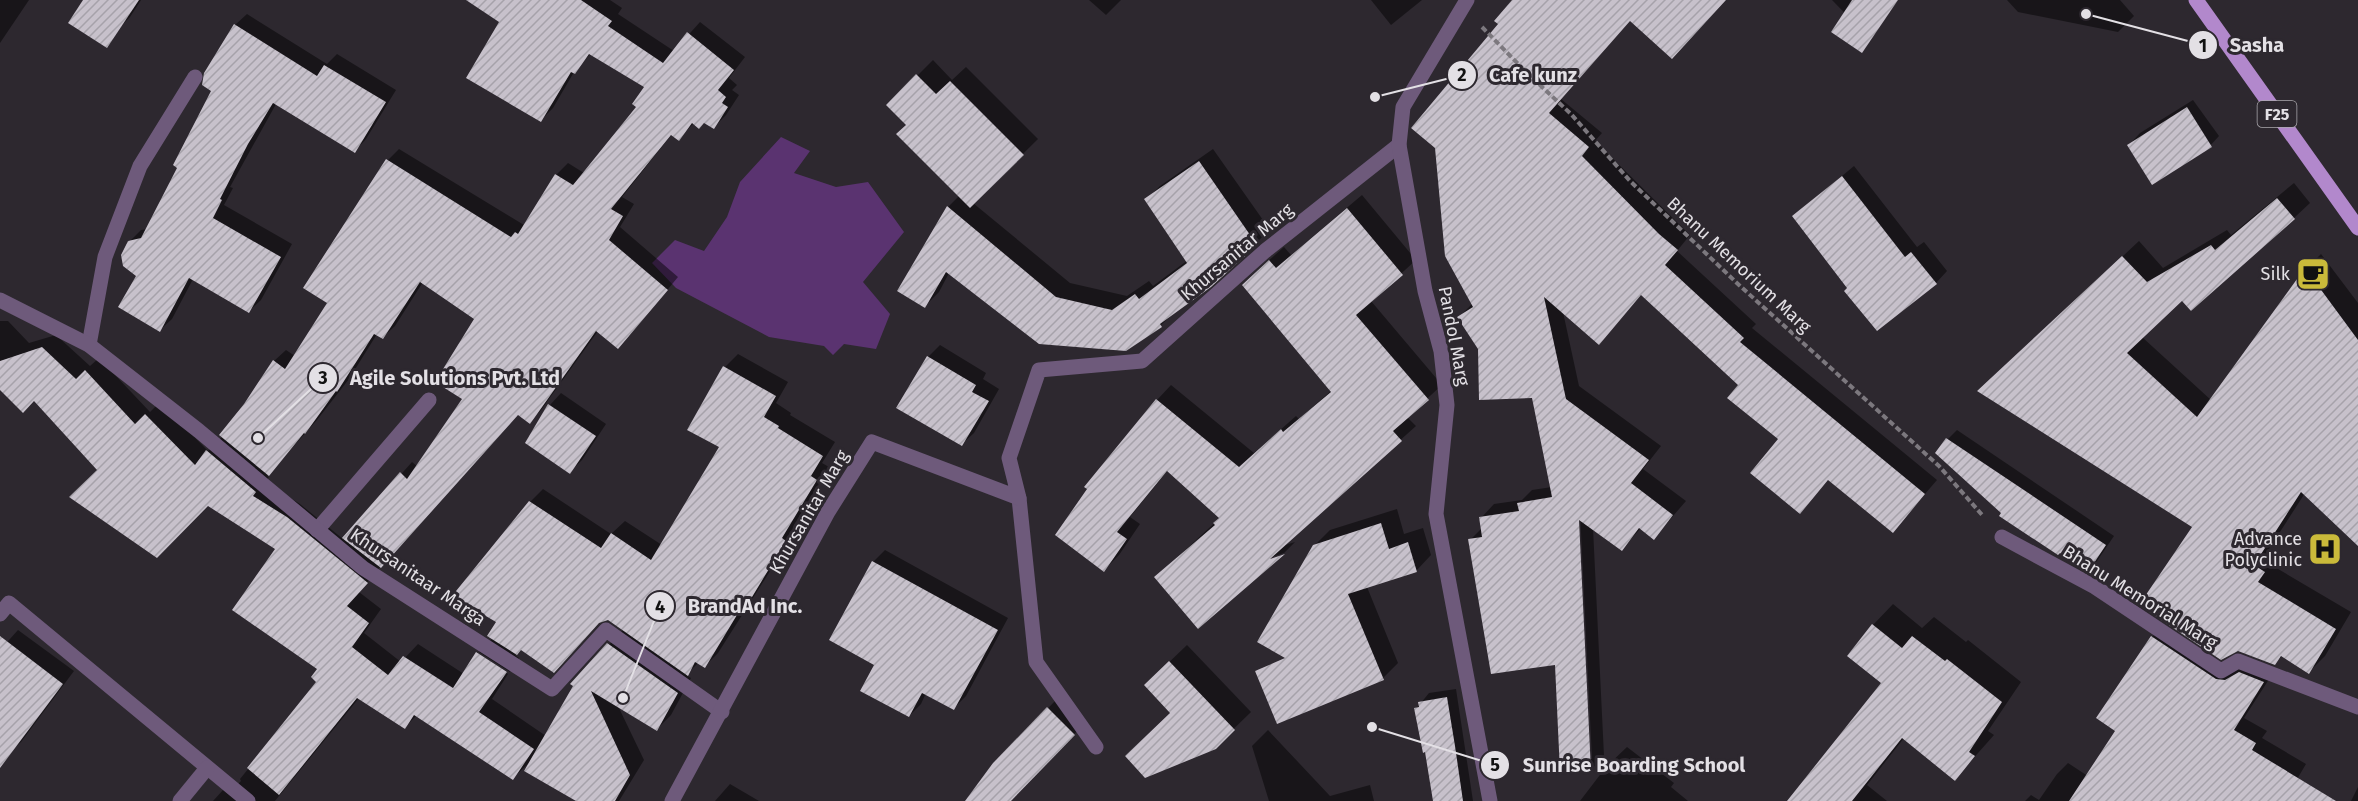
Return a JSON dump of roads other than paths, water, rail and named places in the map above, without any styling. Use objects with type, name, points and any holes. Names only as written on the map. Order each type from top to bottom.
[{"type":"main road","name":"F25","points":[[2196,0],[2358,228]]},
{"type":"street","name":"Pandol Marg","points":[[1465,4],[1403,107],[1399,145],[1425,291],[1441,351],[1447,405],[1436,514],[1490,801]]},
{"type":"street","points":[[89,345],[105,257],[140,166],[195,77]]},
{"type":"street","name":"Khursanitar Marg","points":[[1019,498],[1010,458],[1039,370],[1142,360],[1265,251],[1399,145]]},
{"type":"street","name":"Khursanitaar Marga","points":[[0,300],[89,345],[199,431],[363,568],[552,690],[606,630],[722,712]]},
{"type":"street","points":[[317,530],[429,400]]},
{"type":"street","name":"Khursanitar Marg","points":[[672,801],[828,512],[872,442],[1019,498]]},
{"type":"street","points":[[1019,498],[1036,662],[1096,747]]},
{"type":"street","name":"Bhanu Memorial Marg","points":[[2002,537],[2095,587],[2221,671],[2238,661],[2358,707]]},
{"type":"street","points":[[0,614],[9,603],[248,801]]},
{"type":"street","points":[[180,801],[207,768]]},
{"type":"place","name":"Sasha","points":[[2086,14]]},
{"type":"place","name":"Cafe kunz","points":[[1375,97]]},
{"type":"place","name":"Silk","points":[[2313,274]]},
{"type":"place","name":"Agile Solutions Pvt. Ltd","points":[[258,438]]},
{"type":"place","name":"Advance Polyclinic","points":[[2325,549]]},
{"type":"place","name":"BrandAd Inc.","points":[[623,698]]},
{"type":"place","name":"Sunrise Boarding School","points":[[1372,727]]}]
